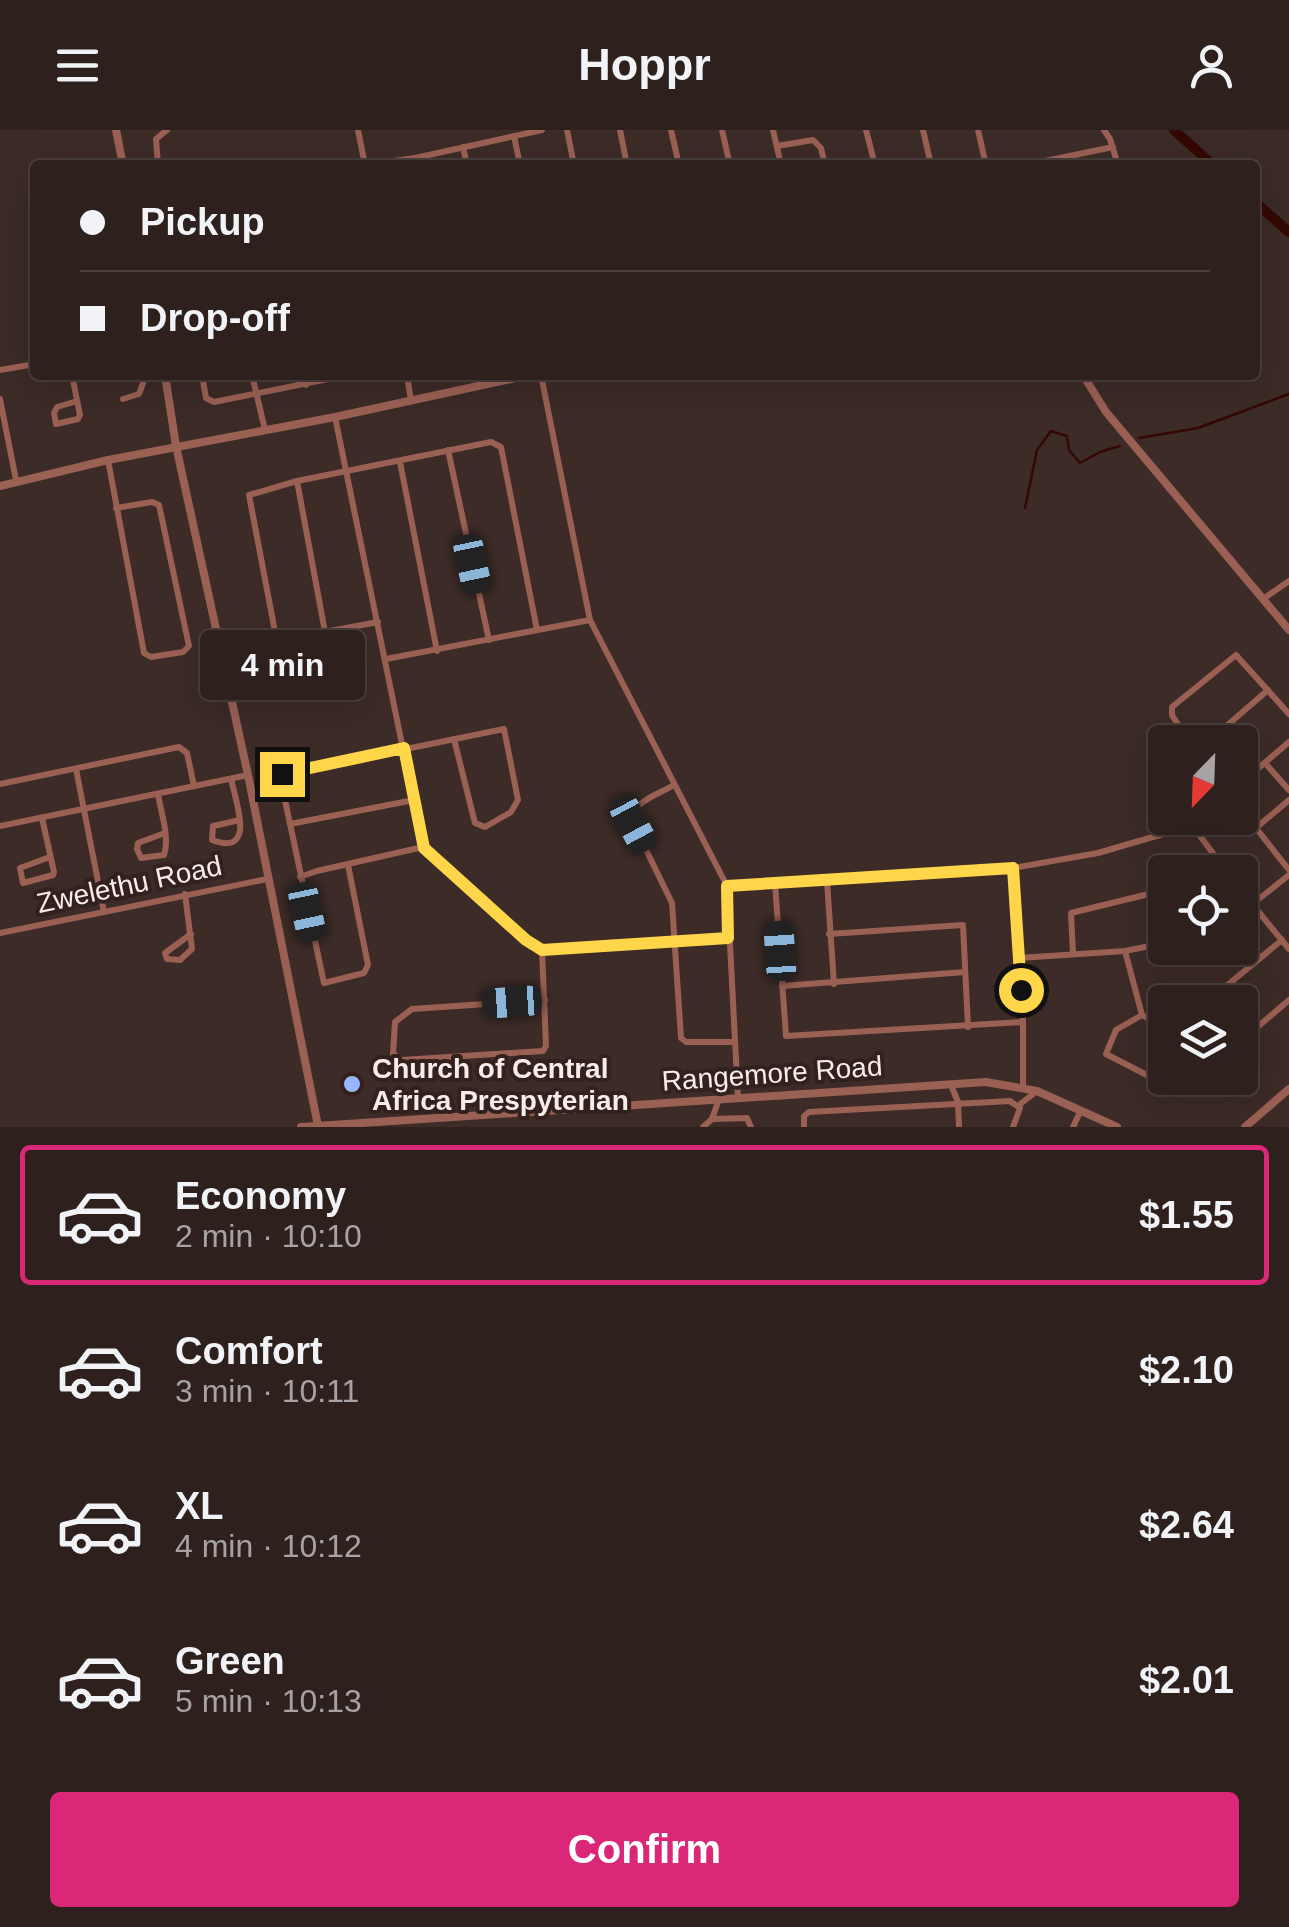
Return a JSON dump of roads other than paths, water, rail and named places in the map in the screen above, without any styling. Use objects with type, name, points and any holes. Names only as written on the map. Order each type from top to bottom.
[{"type":"street","points":[[116,130],[122,160]]},
{"type":"street","points":[[157,160],[156,139],[168,130]]},
{"type":"street","points":[[358,130],[364,160]]},
{"type":"street","points":[[419,160],[463,146],[542,130]]},
{"type":"street","points":[[567,130],[573,160]]},
{"type":"street","points":[[620,130],[625,160]]},
{"type":"street","points":[[672,130],[678,160]]},
{"type":"street","points":[[722,130],[729,160]]},
{"type":"street","points":[[773,130],[780,160]]},
{"type":"street","points":[[866,130],[874,160]]},
{"type":"street","points":[[929,160],[923,131],[938,130]]},
{"type":"street","points":[[978,130],[985,160]]},
{"type":"street","points":[[1104,130],[1117,160]]},
{"type":"street","points":[[514,136],[519,160]]},
{"type":"street","points":[[777,146],[813,140],[821,148],[824,160]]},
{"type":"street","points":[[463,146],[466,160]]},
{"type":"street","points":[[1050,160],[1114,147]]},
{"type":"street","points":[[0,370],[30,365]]},
{"type":"street","points":[[73,380],[77,401],[79,417],[56,424],[54,412],[58,407],[77,401]]},
{"type":"street","points":[[124,398],[140,394],[144,380]]},
{"type":"street","points":[[165,380],[318,1126]]},
{"type":"street","points":[[203,380],[209,401],[256,396],[327,380]]},
{"type":"street","points":[[253,380],[265,430]]},
{"type":"street","points":[[305,380],[306,385]]},
{"type":"street","points":[[407,380],[411,400]]},
{"type":"street","points":[[0,486],[108,460],[505,380]]},
{"type":"street","points":[[542,380],[590,620],[727,886],[738,1098]]},
{"type":"street","points":[[1087,380],[1106,412],[1289,630]]},
{"type":"street","points":[[0,399],[16,480]]},
{"type":"street","points":[[335,417],[424,848],[542,950],[728,938]]},
{"type":"street","points":[[378,622],[282,640],[276,636],[248,500],[252,492],[492,442],[501,446],[537,630]]},
{"type":"street","points":[[448,450],[488,640]]},
{"type":"street","points":[[108,460],[116,508],[144,653],[152,657],[182,652],[188,646],[159,505],[152,502],[116,508]]},
{"type":"street","points":[[400,462],[438,651]]},
{"type":"street","points":[[298,481],[325,632]]},
{"type":"street","points":[[1264,599],[1289,581]]},
{"type":"street","points":[[386,660],[590,620]]},
{"type":"street","points":[[1179,725],[1172,707],[1236,654],[1289,714]]},
{"type":"street","points":[[1228,725],[1268,690]]},
{"type":"street","points":[[348,865],[368,965],[364,973],[326,983],[322,981],[279,780],[282,774],[502,729],[506,731],[518,800],[511,812],[485,827],[475,824],[454,739]]},
{"type":"street","points":[[1258,768],[1289,742]]},
{"type":"street","points":[[0,784],[179,748],[187,753],[194,786]]},
{"type":"street","points":[[1264,763],[1289,790]]},
{"type":"street","points":[[76,770],[104,912]]},
{"type":"street","points":[[0,826],[248,776]]},
{"type":"street","points":[[231,779],[240,820],[242,831],[235,841],[212,840],[214,826],[240,820]]},
{"type":"street","points":[[674,785],[637,806],[632,814],[633,824],[671,897],[682,1041],[734,1042]]},
{"type":"street","points":[[158,794],[165,833],[167,850],[164,855],[141,858],[138,843],[165,833]]},
{"type":"street","points":[[290,824],[414,800]]},
{"type":"street","points":[[1258,898],[1289,872],[1256,828],[1289,800]]},
{"type":"street","points":[[42,818],[50,857],[52,877],[24,883],[21,867],[50,857]]},
{"type":"street","points":[[727,886],[1013,868],[1098,852],[1154,835]]},
{"type":"street","points":[[1198,835],[1214,855]]},
{"type":"street","points":[[300,878],[424,848]]},
{"type":"street","points":[[1013,868],[1023,1086]]},
{"type":"street","name":"Zwelethu Road","points":[[0,934],[268,879]]},
{"type":"street","points":[[827,880],[834,984]]},
{"type":"street","points":[[776,883],[785,1034],[789,1037],[1022,1022]]},
{"type":"street","points":[[185,894],[191,934],[190,955],[174,962],[167,959],[169,948],[191,934]]},
{"type":"street","points":[[1073,954],[1072,913],[1148,894]]},
{"type":"street","points":[[1258,912],[1289,949]]},
{"type":"street","points":[[829,934],[963,925],[968,1027]]},
{"type":"street","points":[[1228,985],[1282,940]]},
{"type":"street","points":[[1019,958],[1124,952],[1148,947]]},
{"type":"street","points":[[542,950],[544,1000],[544,1050],[402,1060],[393,1054],[395,1022],[412,1009],[544,1000]]},
{"type":"street","points":[[1124,952],[1142,1015],[1148,1018]]},
{"type":"street","points":[[782,986],[965,972]]},
{"type":"street","points":[[1258,1027],[1289,1000]]},
{"type":"street","points":[[1142,1015],[1116,1030],[1106,1052],[1108,1057],[1148,1076]]},
{"type":"street","name":"Rangemore Road","points":[[301,1127],[986,1082],[1038,1090],[1118,1127]]},
{"type":"street","points":[[951,1084],[958,1102],[959,1127]]},
{"type":"street","points":[[1245,1127],[1289,1089]]},
{"type":"street","points":[[1014,1127],[1019,1105],[1038,1090]]},
{"type":"street","points":[[703,1127],[712,1119],[720,1099]]},
{"type":"street","points":[[804,1127],[804,1116],[809,1112],[958,1102],[1010,1101],[1019,1105]]},
{"type":"street","points":[[1073,1127],[1081,1110]]},
{"type":"street","points":[[442,1116],[443,1127]]},
{"type":"street","points":[[712,1119],[747,1118],[752,1127]]},
{"type":"waterway","points":[[1174,130],[1207,160]]},
{"type":"waterway","points":[[1260,206],[1289,232]]},
{"type":"waterway","points":[[1139,438],[1198,428],[1289,394]]},
{"type":"waterway","points":[[1025,508],[1037,450],[1051,431],[1067,436],[1069,450],[1080,463],[1120,446]]},
{"type":"place","name":"Church of Central Africa Prespyterian","points":[[352,1084]]}]
